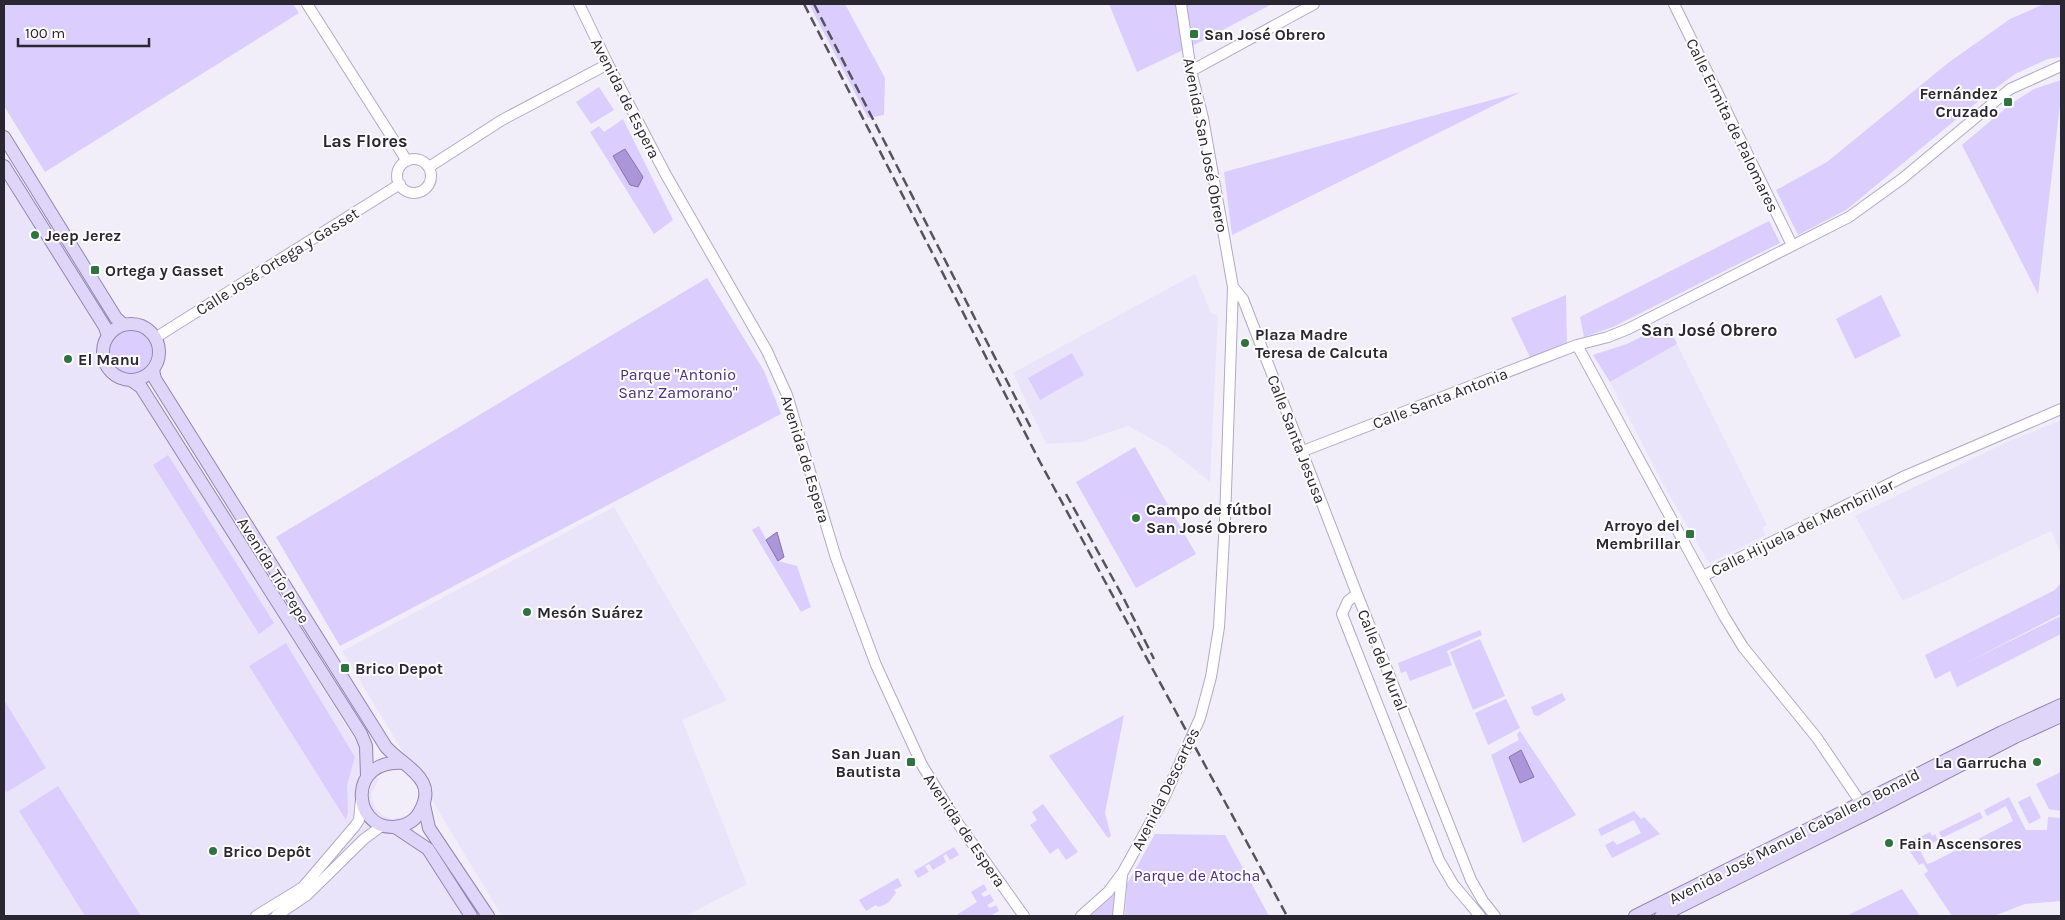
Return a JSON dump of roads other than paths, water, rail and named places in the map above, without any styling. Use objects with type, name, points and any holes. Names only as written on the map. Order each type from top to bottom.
[{"type":"main road","points":[[4,137],[116,318],[124,325]]},
{"type":"main road","points":[[4,166],[105,327],[108,336],[103,354],[106,366],[114,375],[132,380],[147,375],[153,370],[158,358],[155,338],[142,326],[124,325],[108,336]]},
{"type":"main road","name":"Avenida Tío Pepe","points":[[153,370],[158,384],[386,747],[404,763]]},
{"type":"main road","name":"Avenida Tío Pepe","points":[[132,380],[142,387],[361,734],[366,746],[367,776]]},
{"type":"main road","name":"Avenida José Manuel Caballero Bonald","points":[[1635,916],[2009,728],[2061,705]]},
{"type":"main road","name":"Avenida José Manuel Caballero Bonald","points":[[1660,916],[1878,808],[2015,737],[2061,716]]},
{"type":"main road","points":[[389,826],[407,824],[417,816],[424,805],[426,793],[419,775],[404,763],[384,764],[367,776],[361,793],[364,809],[369,816],[428,849],[471,916]]},
{"type":"main road","points":[[424,805],[430,828],[488,916]]},
{"type":"street","points":[[307,4],[407,161]]},
{"type":"street","name":"Avenida de Espera","points":[[579,4],[666,175],[767,351],[787,394],[836,558],[876,665],[922,765],[962,830],[1024,916]]},
{"type":"street","name":"Avenida San José Obrero","points":[[1181,4],[1191,71],[1202,118],[1233,287]]},
{"type":"street","points":[[1191,71],[1314,4]]},
{"type":"street","name":"Calle Ermita de Palomares","points":[[1674,4],[1792,245]]},
{"type":"street","points":[[429,168],[502,120],[608,64]]},
{"type":"street","name":"Calle Santa Antonia","points":[[1303,450],[1577,345],[1628,329],[1849,217],[1903,178],[2010,89],[2061,66]]},
{"type":"street","points":[[416,159],[424,162],[429,168],[431,179],[423,190],[407,191],[400,184],[398,172],[407,161],[416,159]]},
{"type":"street","name":"Calle José Ortega y Gasset","points":[[155,338],[400,184]]},
{"type":"street","name":"Calle Santa Jesusa","points":[[1233,287],[1243,299],[1303,450],[1357,594]]},
{"type":"street","name":"Avenida Descartes","points":[[1080,916],[1108,892],[1123,872],[1164,798],[1200,718],[1211,677],[1219,627],[1225,520],[1233,287]]},
{"type":"street","name":"Calle Hijuela del Membrillar","points":[[1577,345],[1703,576],[1905,476],[2061,409]]},
{"type":"street","points":[[1703,576],[1743,647],[1816,738],[1854,791],[1860,803]]},
{"type":"street","name":"Calle del Mural","points":[[1480,916],[1453,884],[1439,860],[1360,664],[1342,614],[1348,601],[1357,594],[1471,880],[1482,901],[1495,916]]},
{"type":"street","points":[[256,916],[303,887],[344,840],[359,820],[361,793]]},
{"type":"street","points":[[276,916],[307,895],[364,839],[389,826]]},
{"type":"street","name":"Avenida Descartes","points":[[1118,916],[1123,872]]},
{"type":"railway","points":[[804,4],[1040,462],[1287,916]]},
{"type":"railway","points":[[814,4],[1032,430]]},
{"type":"railway","points":[[1066,494],[1123,597],[1154,659]]},
{"type":"place","name":"San José Obrero","points":[[1194,34]]},
{"type":"place","name":"Fernández Cruzado","points":[[2008,102]]},
{"type":"place","name":"Jeep Jerez","points":[[35,235]]},
{"type":"place","name":"Ortega y Gasset","points":[[95,270]]},
{"type":"place","name":"Plaza Madre Teresa de Calcuta","points":[[1245,343]]},
{"type":"place","name":"El Manu","points":[[68,359]]},
{"type":"place","name":"Campo de fútbol San José Obrero","points":[[1136,518]]},
{"type":"place","name":"Arroyo del Membrillar","points":[[1690,534]]},
{"type":"place","name":"Mesón Suárez","points":[[527,612]]},
{"type":"place","name":"Brico Depot","points":[[345,668]]},
{"type":"place","name":"San Juan Bautista","points":[[911,762]]},
{"type":"place","name":"La Garrucha","points":[[2037,762]]},
{"type":"place","name":"Fain Ascensores","points":[[1889,843]]},
{"type":"place","name":"Brico Depôt","points":[[213,851]]},
{"type":"district","name":"Las Flores","points":[[365,141]]},
{"type":"district","name":"San José Obrero","points":[[1709,330]]},
{"type":"park label","name":"Parque \"Antonio Sanz Zamorano\"","points":[[678,383]]},
{"type":"park label","name":"Parque de Atocha","points":[[1197,875]]}]
